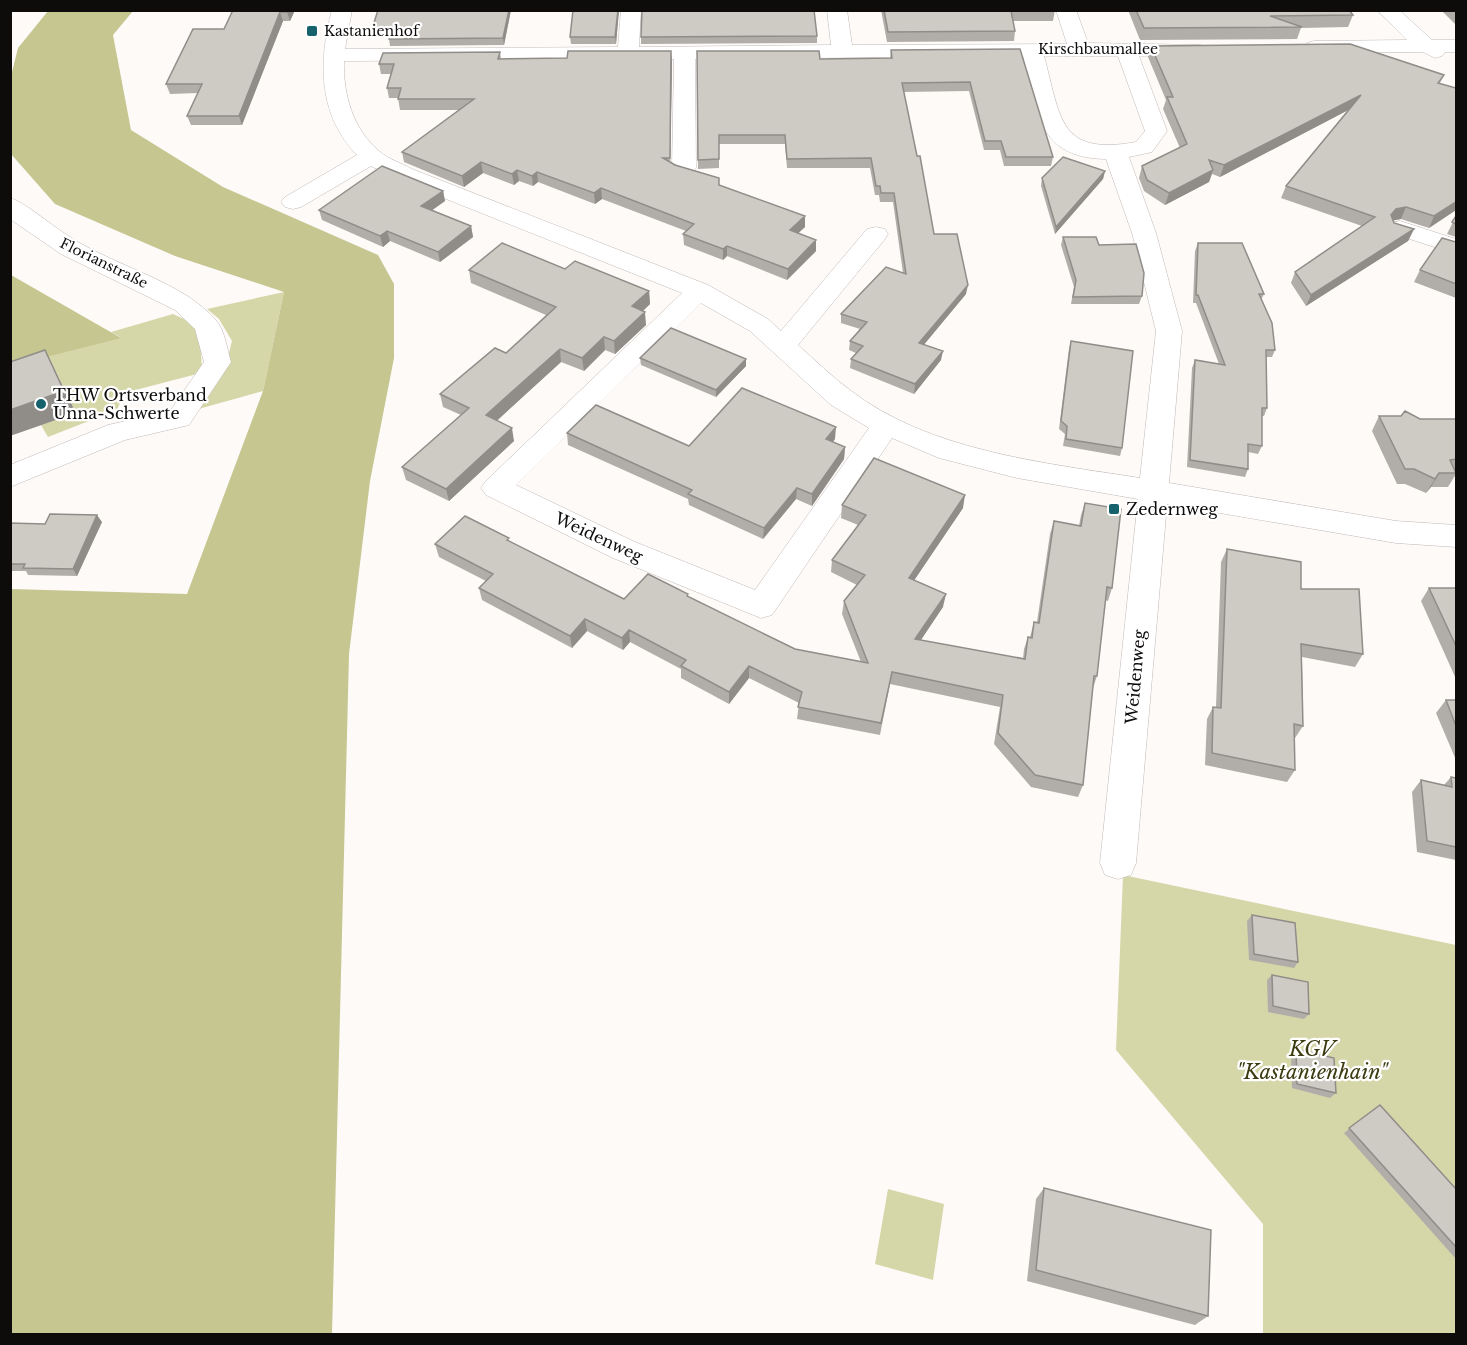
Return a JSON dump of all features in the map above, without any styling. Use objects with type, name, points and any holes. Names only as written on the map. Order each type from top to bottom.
[{"type":"street","points":[[342,10],[334,49],[337,100],[350,131],[371,156],[404,174],[699,291],[759,325],[841,398],[886,425],[949,451],[1017,468],[1396,532],[1456,536]]},
{"type":"street","points":[[628,52],[631,10]]},
{"type":"street","points":[[837,10],[842,51]]},
{"type":"street","points":[[1066,10],[1079,49]]},
{"type":"street","points":[[1387,10],[1426,46],[1456,67]]},
{"type":"street","points":[[1289,48],[1456,46]]},
{"type":"street","name":"Kirschbaumallee","points":[[334,49],[628,52],[1220,48]]},
{"type":"street","points":[[1032,49],[1056,133],[1077,148],[1116,153],[1144,147],[1156,131],[1125,49]]},
{"type":"street","points":[[684,168],[685,51]]},
{"type":"street","points":[[1116,153],[1144,233],[1169,331],[1153,491]]},
{"type":"street","points":[[293,202],[371,156]]},
{"type":"street","name":"Florianstraße","points":[[10,205],[27,220],[70,249],[174,298],[200,317],[207,326],[218,362],[179,418],[118,432],[10,477]]},
{"type":"street","points":[[1400,228],[1456,247]]},
{"type":"street","points":[[783,346],[876,234]]},
{"type":"street","name":"Weidenweg","points":[[699,291],[496,488],[624,550],[761,606],[886,425]]},
{"type":"street","name":"Weidenweg","points":[[1118,863],[1153,491]]},
{"type":"green space","points":[[48,11],[133,11],[113,35],[131,130],[223,187],[378,255],[394,284],[394,358],[370,481],[349,654],[332,1334],[11,1334],[11,589],[187,594],[263,391],[284,292],[175,256],[55,204],[11,154],[11,76],[18,48]]},
{"type":"green space","points":[[11,275],[121,338],[11,366]]},
{"type":"green space","points":[[284,292],[263,391],[195,410],[225,369],[232,341],[219,319],[207,309]]},
{"type":"green space","points":[[173,314],[199,326],[202,368],[197,374],[124,393],[117,410],[48,437],[41,425],[76,413],[56,372],[11,386],[11,366],[120,337],[111,332]]},
{"type":"green space","name":"KGV \"Kastanienhain\"","points":[[1123,875],[1456,945],[1456,1334],[1263,1334],[1263,1224],[1116,1050]]},
{"type":"green space","points":[[888,1189],[944,1204],[933,1280],[875,1264]]},
{"type":"building","points":[[233,10],[288,10],[280,12],[239,116],[187,116],[202,84],[166,84],[193,29],[224,29]]},
{"type":"building","points":[[378,10],[509,10],[503,38],[389,39],[392,29],[372,29]]},
{"type":"building","points":[[573,10],[618,10],[615,37],[570,37]]},
{"type":"building","points":[[642,10],[814,10],[817,36],[641,37]]},
{"type":"building","points":[[884,10],[1055,11],[1011,11],[1015,31],[888,32]]},
{"type":"building","points":[[1136,10],[1349,10],[1353,15],[1270,16],[1302,27],[1144,28]]},
{"type":"building","points":[[1350,44],[1444,75],[1438,83],[1456,88],[1456,202],[1434,216],[1406,207],[1396,209],[1391,215],[1394,223],[1414,229],[1311,295],[1295,272],[1375,217],[1286,186],[1361,95],[1224,165],[1209,160],[1213,170],[1169,193],[1147,180],[1142,166],[1187,144],[1167,97],[1173,97],[1151,46]]},
{"type":"building","points":[[1020,49],[1053,157],[1006,157],[1001,141],[985,141],[970,82],[902,83],[917,156],[920,156],[934,234],[957,234],[968,285],[919,343],[943,351],[915,384],[851,359],[863,346],[850,341],[867,322],[841,314],[886,267],[906,274],[894,193],[881,193],[880,186],[876,186],[871,158],[787,159],[785,135],[719,135],[719,159],[698,160],[697,51],[819,51],[820,59],[892,58],[891,50]]},
{"type":"building","points":[[568,51],[671,51],[670,158],[663,158],[675,165],[719,178],[719,185],[805,216],[790,230],[816,240],[788,269],[727,246],[723,249],[683,234],[694,224],[601,188],[594,193],[537,172],[532,176],[517,170],[512,174],[481,162],[462,176],[402,152],[474,99],[398,99],[401,88],[387,88],[394,64],[379,64],[383,53],[500,52],[498,59],[567,58]]},
{"type":"building","points":[[1063,157],[1105,171],[1056,227],[1042,178]]},
{"type":"building","points":[[382,166],[443,191],[421,206],[471,226],[438,252],[387,231],[380,236],[319,210]]},
{"type":"building","points":[[1063,237],[1096,237],[1099,245],[1136,244],[1144,273],[1142,296],[1073,297],[1076,280]]},
{"type":"building","points":[[1442,238],[1456,242],[1456,284],[1420,270]]},
{"type":"building","points":[[502,243],[565,269],[575,261],[649,291],[632,306],[645,312],[614,341],[604,337],[582,358],[560,349],[486,415],[512,428],[446,489],[402,467],[469,408],[440,394],[495,348],[506,353],[556,307],[469,270]]},
{"type":"building","points":[[1198,243],[1242,243],[1264,294],[1259,294],[1272,323],[1275,350],[1266,350],[1267,408],[1262,408],[1262,446],[1248,444],[1248,469],[1190,460],[1195,360],[1225,365],[1198,295],[1196,295]]},
{"type":"building","points":[[671,328],[746,359],[716,390],[640,358]]},
{"type":"building","points":[[1071,341],[1133,351],[1122,448],[1066,439],[1067,426],[1061,421]]},
{"type":"building","points":[[45,350],[64,391],[10,410],[10,362]]},
{"type":"building","points":[[742,388],[836,427],[826,439],[845,447],[812,494],[797,488],[764,528],[688,494],[692,490],[567,433],[596,405],[689,446]]},
{"type":"building","points":[[1405,411],[1420,419],[1456,419],[1456,459],[1450,460],[1456,473],[1439,473],[1435,479],[1414,469],[1405,469],[1379,416],[1401,416]]},
{"type":"building","points":[[874,458],[965,495],[909,578],[946,594],[915,639],[1025,659],[1028,637],[1032,638],[1034,622],[1039,623],[1054,521],[1081,526],[1085,503],[1121,509],[1112,588],[1107,587],[1097,676],[1094,676],[1083,785],[1035,775],[998,733],[1003,695],[892,672],[881,723],[798,707],[802,692],[749,666],[729,692],[681,666],[686,660],[629,630],[622,638],[585,619],[570,636],[479,588],[493,574],[435,544],[465,516],[509,538],[507,540],[624,599],[648,574],[688,594],[687,596],[795,649],[868,663],[844,601],[865,575],[832,560],[866,515],[842,505]]},
{"type":"building","points":[[50,514],[97,515],[73,569],[23,568],[25,564],[10,564],[10,523],[45,524]]},
{"type":"building","points":[[1227,549],[1301,562],[1301,589],[1359,589],[1363,654],[1301,644],[1303,726],[1294,724],[1295,770],[1212,753],[1213,707],[1221,708]]},
{"type":"building","points":[[1429,588],[1456,588],[1456,646]]},
{"type":"building","points":[[1446,700],[1456,700],[1456,726]]},
{"type":"building","points":[[1451,777],[1456,778],[1456,847],[1427,841],[1421,780],[1452,787]]},
{"type":"building","points":[[1252,915],[1295,923],[1298,962],[1254,954]]},
{"type":"building","points":[[1272,975],[1308,982],[1309,1014],[1273,1006]]},
{"type":"building","points":[[1296,1049],[1334,1058],[1336,1093],[1297,1084]]},
{"type":"building","points":[[1380,1105],[1456,1189],[1456,1247],[1349,1128]]},
{"type":"building","points":[[1044,1188],[1211,1230],[1208,1316],[1036,1270]]},
{"type":"place","name":"Kastanienhof","points":[[312,31]]},
{"type":"place","name":"THW Ortsverband Unna-Schwerte","points":[[41,404]]},
{"type":"place","name":"Zedernweg","points":[[1114,509]]}]
